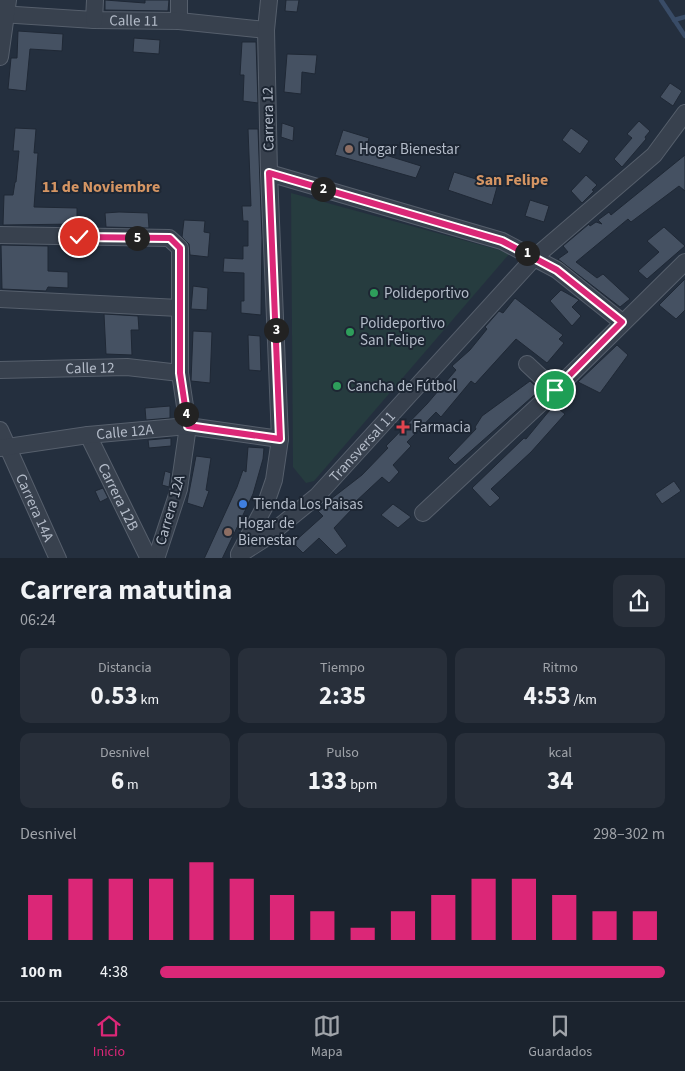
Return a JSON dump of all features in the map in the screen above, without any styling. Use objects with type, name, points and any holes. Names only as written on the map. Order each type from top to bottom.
[{"type":"street","points":[[94,20],[95,0]]},
{"type":"street","points":[[179,0],[179,21]]},
{"type":"street","name":"Carrera 12","points":[[239,557],[265,506],[274,480],[280,439],[269,173],[266,30],[269,0]]},
{"type":"street","points":[[0,57],[5,9]]},
{"type":"street","name":"Calle 11","points":[[5,9],[94,20],[179,21],[266,30]]},
{"type":"street","name":"Transversal 11","points":[[239,557],[289,520],[317,496],[535,257],[654,155],[685,113]]},
{"type":"street","points":[[269,173],[502,241],[557,270],[622,322]]},
{"type":"street","name":"Carrera 12A","points":[[0,235],[170,238],[180,248],[180,373],[188,426],[179,489],[156,558]]},
{"type":"street","points":[[423,513],[555,390],[685,262]]},
{"type":"street","points":[[0,298],[179,308]]},
{"type":"street","points":[[527,364],[555,390]]},
{"type":"street","name":"Calle 12","points":[[0,370],[127,367],[180,373]]},
{"type":"street","name":"Calle 12A","points":[[4,447],[88,435],[188,426],[280,439]]},
{"type":"street","name":"Carrera 14A","points":[[0,430],[4,447],[58,558]]},
{"type":"street","name":"Carrera 12B","points":[[88,435],[149,558]]},
{"type":"street","points":[[265,506],[289,520]]},
{"type":"green space","points":[[291,193],[510,253],[314,481],[306,483],[293,467]]},
{"type":"building","points":[[105,0],[145,3],[145,0],[169,0],[168,11],[105,10]]},
{"type":"building","points":[[286,0],[299,0],[297,12],[285,11]]},
{"type":"building","points":[[18,31],[63,34],[62,51],[30,49],[26,91],[8,89],[11,58],[17,58]]},
{"type":"building","points":[[134,38],[160,40],[159,54],[133,52]]},
{"type":"building","points":[[242,42],[256,42],[258,103],[243,101],[244,75],[240,75]]},
{"type":"building","points":[[287,54],[317,55],[315,74],[302,72],[301,94],[284,92]]},
{"type":"building","points":[[670,83],[682,91],[673,106],[660,97]]},
{"type":"building","points":[[639,121],[650,131],[645,137],[646,139],[622,167],[614,159],[632,138],[627,134]]},
{"type":"building","points":[[282,123],[294,127],[293,141],[281,137]]},
{"type":"building","points":[[15,128],[36,129],[34,153],[38,153],[34,207],[77,208],[77,224],[3,225],[4,195],[13,195],[16,182],[19,151],[13,151]]},
{"type":"building","points":[[571,128],[589,141],[580,154],[562,140]]},
{"type":"building","points":[[248,129],[258,129],[262,238],[261,315],[241,313],[241,301],[244,301],[244,273],[223,272],[224,258],[243,259],[243,246],[248,246],[248,221],[243,221],[242,206],[251,206]]},
{"type":"building","points":[[343,130],[369,138],[366,149],[421,166],[416,178],[335,155]]},
{"type":"building","points":[[685,155],[685,191],[679,186],[631,222],[628,219],[576,262],[597,278],[603,274],[630,299],[620,307],[558,259],[568,252],[563,246],[589,224],[590,226],[596,222],[602,224],[598,220],[609,212],[611,215]]},
{"type":"building","points":[[454,172],[482,181],[484,175],[499,180],[492,205],[448,190]]},
{"type":"building","points":[[586,175],[597,185],[592,190],[594,191],[582,203],[571,191]]},
{"type":"building","points":[[530,200],[549,206],[544,222],[525,216]]},
{"type":"building","points":[[105,213],[148,213],[149,228],[106,227]]},
{"type":"building","points":[[184,220],[205,221],[204,232],[210,233],[208,257],[190,255],[189,244],[182,237]]},
{"type":"building","points":[[664,227],[685,246],[647,279],[638,271],[659,252],[647,241]]},
{"type":"building","points":[[1,245],[48,246],[48,271],[68,272],[68,288],[48,287],[46,291],[2,289]]},
{"type":"building","points":[[685,279],[685,310],[676,319],[659,305]]},
{"type":"building","points":[[193,286],[208,288],[207,310],[191,309]]},
{"type":"building","points":[[561,290],[579,300],[572,307],[581,316],[572,326],[550,301]]},
{"type":"building","points":[[515,298],[563,335],[559,339],[564,343],[547,363],[516,339],[475,384],[471,381],[441,417],[436,412],[407,442],[411,446],[393,465],[399,472],[389,483],[382,477],[353,504],[355,506],[334,528],[347,546],[336,555],[319,538],[303,553],[293,543],[323,516],[318,511],[334,502],[331,499],[362,475],[388,448],[386,446],[427,404],[456,370],[452,366],[470,350],[487,329],[485,327],[499,311],[503,313]]},
{"type":"building","points":[[104,314],[138,316],[139,330],[131,330],[132,355],[106,354]]},
{"type":"building","points":[[193,331],[212,332],[210,383],[191,381]]},
{"type":"building","points":[[248,335],[260,336],[261,371],[249,370]]},
{"type":"building","points":[[617,345],[628,355],[600,393],[578,382]]},
{"type":"building","points":[[530,381],[540,390],[455,465],[448,458],[476,429],[475,427],[482,416]]},
{"type":"building","points":[[554,405],[565,414],[531,452],[491,489],[500,498],[490,507],[472,488],[524,438],[526,439]]},
{"type":"building","points":[[170,406],[170,418],[146,420],[145,408]]},
{"type":"building","points":[[171,438],[171,446],[149,448],[148,440]]},
{"type":"building","points":[[248,447],[264,448],[263,459],[253,494],[222,558],[204,558],[243,470],[246,472]]},
{"type":"building","points":[[196,456],[211,458],[206,490],[209,491],[203,508],[187,503]]},
{"type":"building","points":[[165,471],[171,473],[169,487],[162,485]]},
{"type":"building","points":[[674,481],[681,491],[662,504],[655,494]]},
{"type":"building","points":[[103,488],[108,498],[100,502],[95,491]]},
{"type":"building","points":[[393,504],[411,517],[398,528],[381,515]]},
{"type":"waterway","points":[[661,0],[685,36]]},
{"type":"waterway","points":[[674,20],[685,17]]},
{"type":"place","name":"Hogar Bienestar","points":[[349,149]]},
{"type":"place","name":"Polideportivo","points":[[374,293]]},
{"type":"place","name":"Polideportivo San Felipe","points":[[350,332]]},
{"type":"place","name":"Cancha de Fútbol","points":[[337,386]]},
{"type":"place","name":"Farmacia","points":[[403,427]]},
{"type":"place","name":"Tienda Los Paisas","points":[[243,504]]},
{"type":"place","name":"Hogar de Bienestar","points":[[228,532]]},
{"type":"district","name":"San Felipe","points":[[512,179]]},
{"type":"district","name":"11 de Noviembre","points":[[101,186]]},
{"type":"route","points":[[79,237],[170,238],[180,248],[180,373],[188,426],[280,439],[269,173],[502,241],[557,270],[622,322],[555,390]]}]
